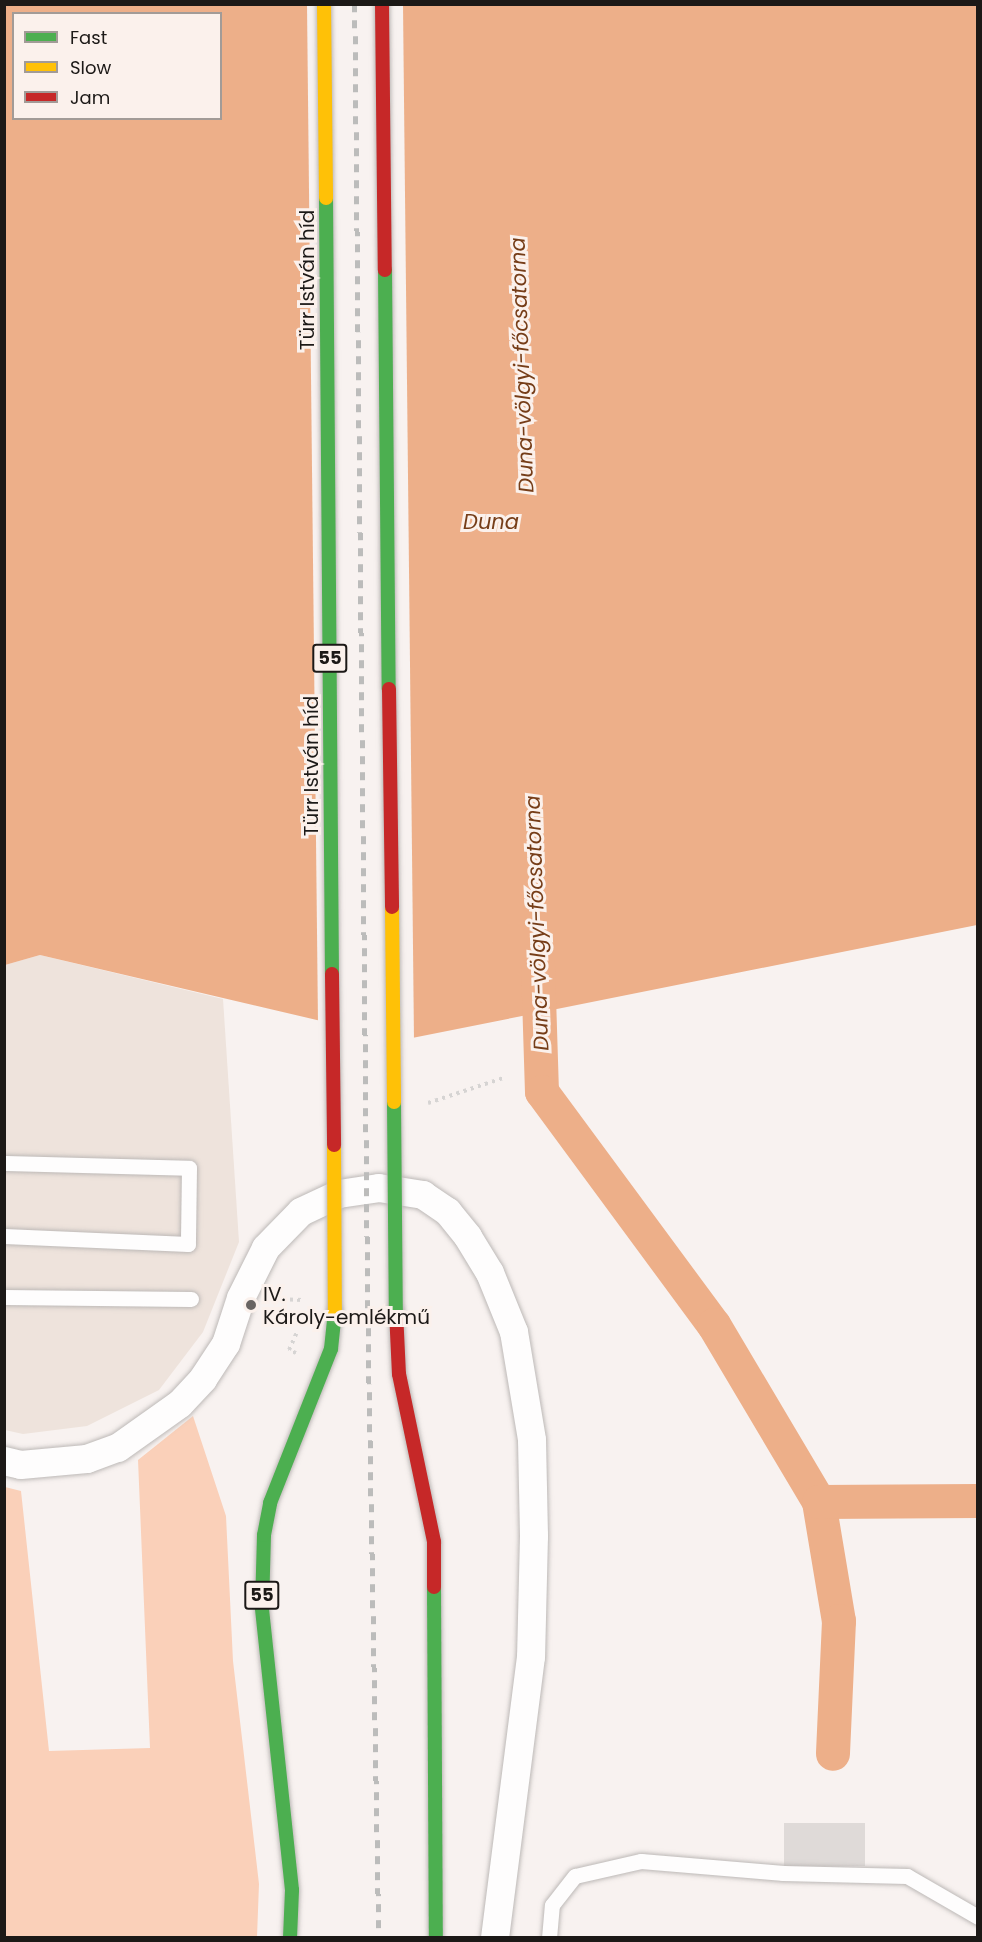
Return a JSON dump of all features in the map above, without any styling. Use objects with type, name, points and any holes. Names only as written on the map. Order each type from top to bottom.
[{"type":"main road","name":"Türr István híd","points":[[290,1938],[292,1890],[262,1607],[264,1535],[270,1503],[331,1349],[335,1312],[324,4]]},
{"type":"main road","points":[[382,4],[396,1311],[399,1374],[434,1542],[436,1938]]},
{"type":"street","points":[[4,1461],[21,1465],[87,1459],[118,1448],[180,1404],[203,1379],[226,1344],[241,1298],[266,1248],[301,1212],[339,1194],[379,1188],[423,1195],[448,1212],[490,1273],[514,1332],[532,1440],[534,1536],[531,1657],[495,1938]]},
{"type":"lane","points":[[4,1162],[189,1168],[188,1244],[4,1236]]},
{"type":"lane","points":[[4,1297],[191,1299]]},
{"type":"lane","points":[[549,1938],[552,1905],[575,1876],[641,1861],[783,1874],[907,1876],[978,1917]]},
{"type":"path","points":[[422,1105],[507,1077]]},
{"type":"shaded area","points":[[40,955],[223,999],[239,1242],[203,1332],[159,1390],[87,1426],[23,1434],[5,1430],[5,965]]},
{"type":"shaded area","points":[[193,1416],[226,1516],[233,1661],[259,1884],[257,1937],[5,1937],[5,1487],[21,1491],[49,1751],[150,1748],[138,1460]]},
{"type":"water","name":"Duna","points":[[5,5],[977,5],[977,925],[402,1040],[40,955],[5,965]]},
{"type":"pier","points":[[307,5],[403,5],[414,1041],[402,1043],[318,1024]]},
{"type":"building","points":[[784,1823],[865,1823],[865,1866],[784,1867]]},
{"type":"waterway","name":"Duna-völgyi-főcsatorna","points":[[538,965],[542,1092],[714,1325],[819,1502],[839,1621],[833,1754]]},
{"type":"waterway","points":[[819,1502],[978,1501]]},
{"type":"railway","points":[[355,4],[368,1312],[379,1938]]},
{"type":"traffic: fast","points":[[326,198],[332,974]]},
{"type":"traffic: fast","points":[[385,270],[389,689]]},
{"type":"traffic: fast","points":[[394,1102],[396,1311]]},
{"type":"traffic: fast","points":[[290,1938],[292,1890],[262,1607],[264,1535],[270,1503],[331,1349],[335,1312]]},
{"type":"traffic: fast","points":[[434,1587],[436,1938]]},
{"type":"traffic: jam","points":[[382,4],[385,270]]},
{"type":"traffic: jam","points":[[389,689],[392,907]]},
{"type":"traffic: jam","points":[[332,974],[334,1145]]},
{"type":"traffic: jam","points":[[396,1311],[399,1374],[434,1542],[434,1587]]},
{"type":"traffic: slow","points":[[324,4],[326,198]]},
{"type":"traffic: slow","points":[[392,907],[394,1102]]},
{"type":"traffic: slow","points":[[334,1145],[335,1312]]},
{"type":"place","name":"IV. Károly-emlékmű","points":[[251,1305]]}]
